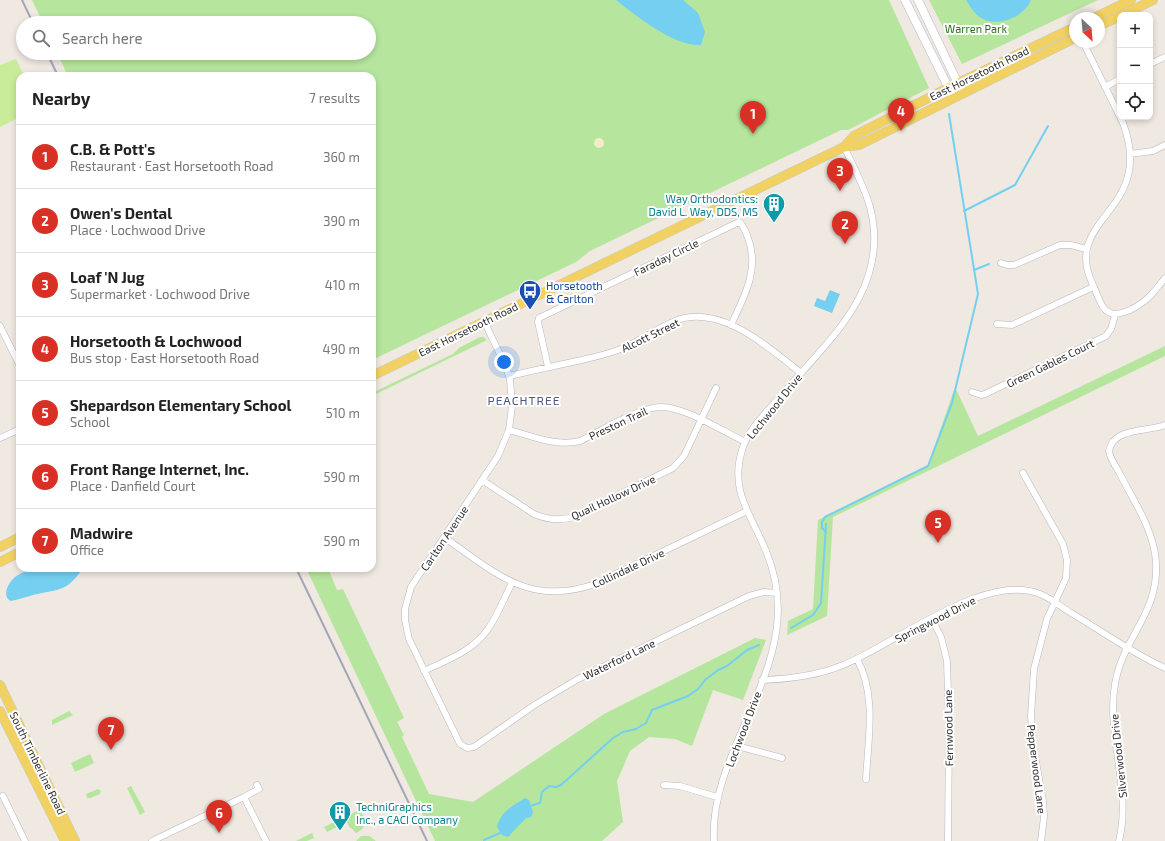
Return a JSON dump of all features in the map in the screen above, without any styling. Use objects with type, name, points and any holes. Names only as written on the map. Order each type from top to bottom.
[{"type":"main road","points":[[905,0],[953,97]]},
{"type":"main road","points":[[918,0],[962,92]]},
{"type":"main road","points":[[1105,13],[1131,0]]},
{"type":"main road","points":[[1127,12],[1153,0]]},
{"type":"main road","points":[[1105,23],[1117,17]]},
{"type":"main road","name":"East Horsetooth Road","points":[[844,147],[854,136],[958,83],[1069,30]]},
{"type":"main road","name":"East Horsetooth Road","points":[[376,374],[844,147],[859,145],[962,92],[1069,41]]},
{"type":"main road","points":[[0,542],[16,537]]},
{"type":"main road","points":[[0,547],[16,538]]},
{"type":"main road","points":[[0,562],[16,554]]},
{"type":"main road","name":"South Timberline Road","points":[[0,685],[75,841]]},
{"type":"main road","name":"South Timberline Road","points":[[0,711],[65,841]]},
{"type":"street","points":[[1086,48],[1127,134],[1130,154],[1129,171],[1121,194],[1090,239],[1086,249],[1086,268],[1093,287],[1106,310],[1115,314],[1121,314],[1144,303],[1165,278]]},
{"type":"street","points":[[1153,63],[1165,57]]},
{"type":"street","points":[[1105,86],[1117,80]]},
{"type":"street","points":[[1130,154],[1148,152],[1165,145]]},
{"type":"street","name":"Lochwood Drive","points":[[714,841],[714,821],[717,797],[762,680],[775,635],[778,612],[777,593],[768,555],[747,512],[740,490],[738,477],[739,462],[745,442],[754,427],[853,310],[862,294],[870,269],[874,236],[870,209],[862,184],[844,147]]},
{"type":"street","name":"Faraday Circle","points":[[548,367],[538,322],[539,318],[739,222],[745,231],[751,248],[752,270],[747,290],[731,325]]},
{"type":"street","points":[[1001,263],[1006,265],[1014,265],[1060,245],[1071,245],[1086,249]]},
{"type":"street","points":[[998,324],[1012,325],[1093,287]]},
{"type":"street","name":"Green Gables Court","points":[[972,392],[980,395],[985,394],[1106,336],[1111,329],[1115,314]]},
{"type":"street","name":"Alcott Street","points":[[509,376],[616,351],[664,326],[683,319],[702,317],[715,319],[731,325],[761,342],[801,373]]},
{"type":"street","name":"Carlton Avenue","points":[[471,748],[467,748],[460,744],[424,671],[408,635],[405,609],[411,587],[445,538],[498,456],[509,430],[512,406],[509,376],[484,321]]},
{"type":"street","points":[[0,326],[16,358]]},
{"type":"street","name":"Quail Hollow Drive","points":[[482,480],[528,511],[542,518],[558,520],[574,517],[673,468],[684,456],[716,388]]},
{"type":"street","name":"Preston Trail","points":[[509,430],[565,444],[580,441],[641,411],[654,407],[679,410],[745,442]]},
{"type":"street","name":"Silverwood Drive","points":[[1119,841],[1123,819],[1123,787],[1115,745],[1113,709],[1119,665],[1127,647],[1143,622],[1151,604],[1155,584],[1156,562],[1152,539],[1109,451],[1112,441],[1120,435],[1165,425]]},
{"type":"street","points":[[0,438],[16,430]]},
{"type":"street","name":"Pepperwood Lane","points":[[1023,473],[1065,550],[1067,568],[1066,578],[1054,602],[1041,639],[1034,669],[1031,716],[1033,745],[1043,801],[1044,817],[1041,841]]},
{"type":"street","name":"Collindale Drive","points":[[445,538],[512,583],[543,591],[571,591],[583,588],[747,512]]},
{"type":"street","points":[[424,671],[462,652],[478,641],[494,621],[512,583]]},
{"type":"street","name":"Springwood Drive","points":[[762,680],[808,676],[827,671],[857,659],[969,601],[999,591],[1028,591],[1040,594],[1127,647],[1165,668]]},
{"type":"street","name":"Waterford Lane","points":[[471,748],[536,704],[578,679],[749,596],[764,592],[777,593]]},
{"type":"street","name":"Fernwood Lane","points":[[932,619],[941,637],[947,661],[949,729],[948,841]]},
{"type":"street","points":[[857,659],[866,678],[870,700],[866,779]]},
{"type":"street","points":[[736,746],[782,758]]},
{"type":"street","points":[[152,841],[244,797],[258,789],[257,785]]},
{"type":"street","points":[[664,785],[680,786],[717,797]]},
{"type":"street","points":[[3,796],[25,841]]},
{"type":"street","points":[[244,797],[266,841]]},
{"type":"green space","points":[[32,0],[889,0],[929,88],[848,130],[841,130],[590,251],[576,262],[376,358],[376,72],[66,72],[60,60],[376,60],[376,16],[40,16]]},
{"type":"green space","name":"Warren Park","points":[[929,0],[1098,0],[1072,12],[1069,12],[1069,14],[962,64]]},
{"type":"green space","points":[[16,59],[22,72],[16,72],[16,119],[0,127],[0,65]]},
{"type":"green space","points":[[480,337],[487,340],[376,394],[376,391],[453,354],[459,348]]},
{"type":"green space","points":[[1165,346],[1165,356],[833,517],[827,616],[787,635],[788,621],[813,609],[818,520],[928,465],[955,387],[978,436]]},
{"type":"green space","points":[[308,572],[330,572],[337,590],[343,589],[404,718],[397,722],[404,735],[402,737],[429,794],[473,802],[604,714],[755,638],[766,640],[743,700],[713,690],[692,746],[675,739],[649,737],[630,751],[617,781],[623,822],[602,841],[435,841]]},
{"type":"green space","points":[[69,711],[73,715],[52,725],[52,720]]},
{"type":"green space","points":[[90,754],[94,763],[75,772],[71,763]]},
{"type":"green space","points":[[131,786],[145,812],[140,815],[127,788]]},
{"type":"green space","points":[[98,789],[101,791],[100,794],[87,798],[86,794]]},
{"type":"green space","points":[[359,810],[366,819],[363,828],[356,833],[350,828],[347,822],[327,832],[324,827]]},
{"type":"green space","points":[[312,833],[314,838],[307,841],[296,841]]},
{"type":"green space","points":[[361,836],[369,836],[376,841],[356,841]]},
{"type":"sand","points":[[599,138],[604,143],[599,148],[594,143]]},
{"type":"water","points":[[616,0],[683,0],[698,13],[705,32],[701,45],[680,41],[668,36],[645,22]]},
{"type":"water","points":[[966,0],[1031,0],[1022,12],[1015,17],[1000,22],[992,22],[977,15]]},
{"type":"water","points":[[830,290],[840,294],[832,313],[814,306],[817,298],[825,301]]},
{"type":"water","points":[[24,572],[80,572],[70,584],[61,589],[11,601],[6,595],[7,588],[12,580]]},
{"type":"water","points":[[525,798],[529,800],[533,812],[531,817],[526,818],[508,837],[502,835],[497,827],[501,817],[516,803]]},
{"type":"waterway","points":[[826,532],[822,528],[822,522],[825,517],[928,466],[952,403],[978,294],[949,114]]},
{"type":"waterway","points":[[964,211],[1015,185],[1048,126]]},
{"type":"waterway","points":[[974,270],[989,264]]},
{"type":"waterway","points":[[791,628],[813,615],[821,603],[826,524]]},
{"type":"waterway","points":[[530,806],[540,803],[542,792],[549,786],[556,787],[561,785],[613,738],[623,732],[636,729],[646,723],[652,710],[688,696],[698,689],[705,680],[718,670],[727,666],[747,650],[759,645]]},
{"type":"waterway","points":[[484,840],[500,833]]},
{"type":"railway","points":[[22,0],[30,16]]},
{"type":"railway","points":[[50,60],[56,72]]},
{"type":"railway","points":[[298,572],[427,841]]},
{"type":"place","name":"Horsetooth & Lochwood","points":[[901,131]]},
{"type":"place","name":"C.B. & Pott's","points":[[753,134]]},
{"type":"place","name":"Loaf 'N Jug","points":[[840,191]]},
{"type":"place","name":"Way Orthodontics: David L. Way, DDS, MS","points":[[774,224]]},
{"type":"place","name":"Owen's Dental","points":[[845,244]]},
{"type":"place","name":"Horsetooth & Carlton","points":[[530,310]]},
{"type":"place","name":"Shepardson Elementary School","points":[[938,543]]},
{"type":"place","name":"Madwire","points":[[111,750]]},
{"type":"place","name":"TechniGraphics Inc., a CACI Company","points":[[340,832]]},
{"type":"place","name":"Front Range Internet, Inc.","points":[[219,833]]},
{"type":"district","name":"PEACHTREE","points":[[524,400]]}]
